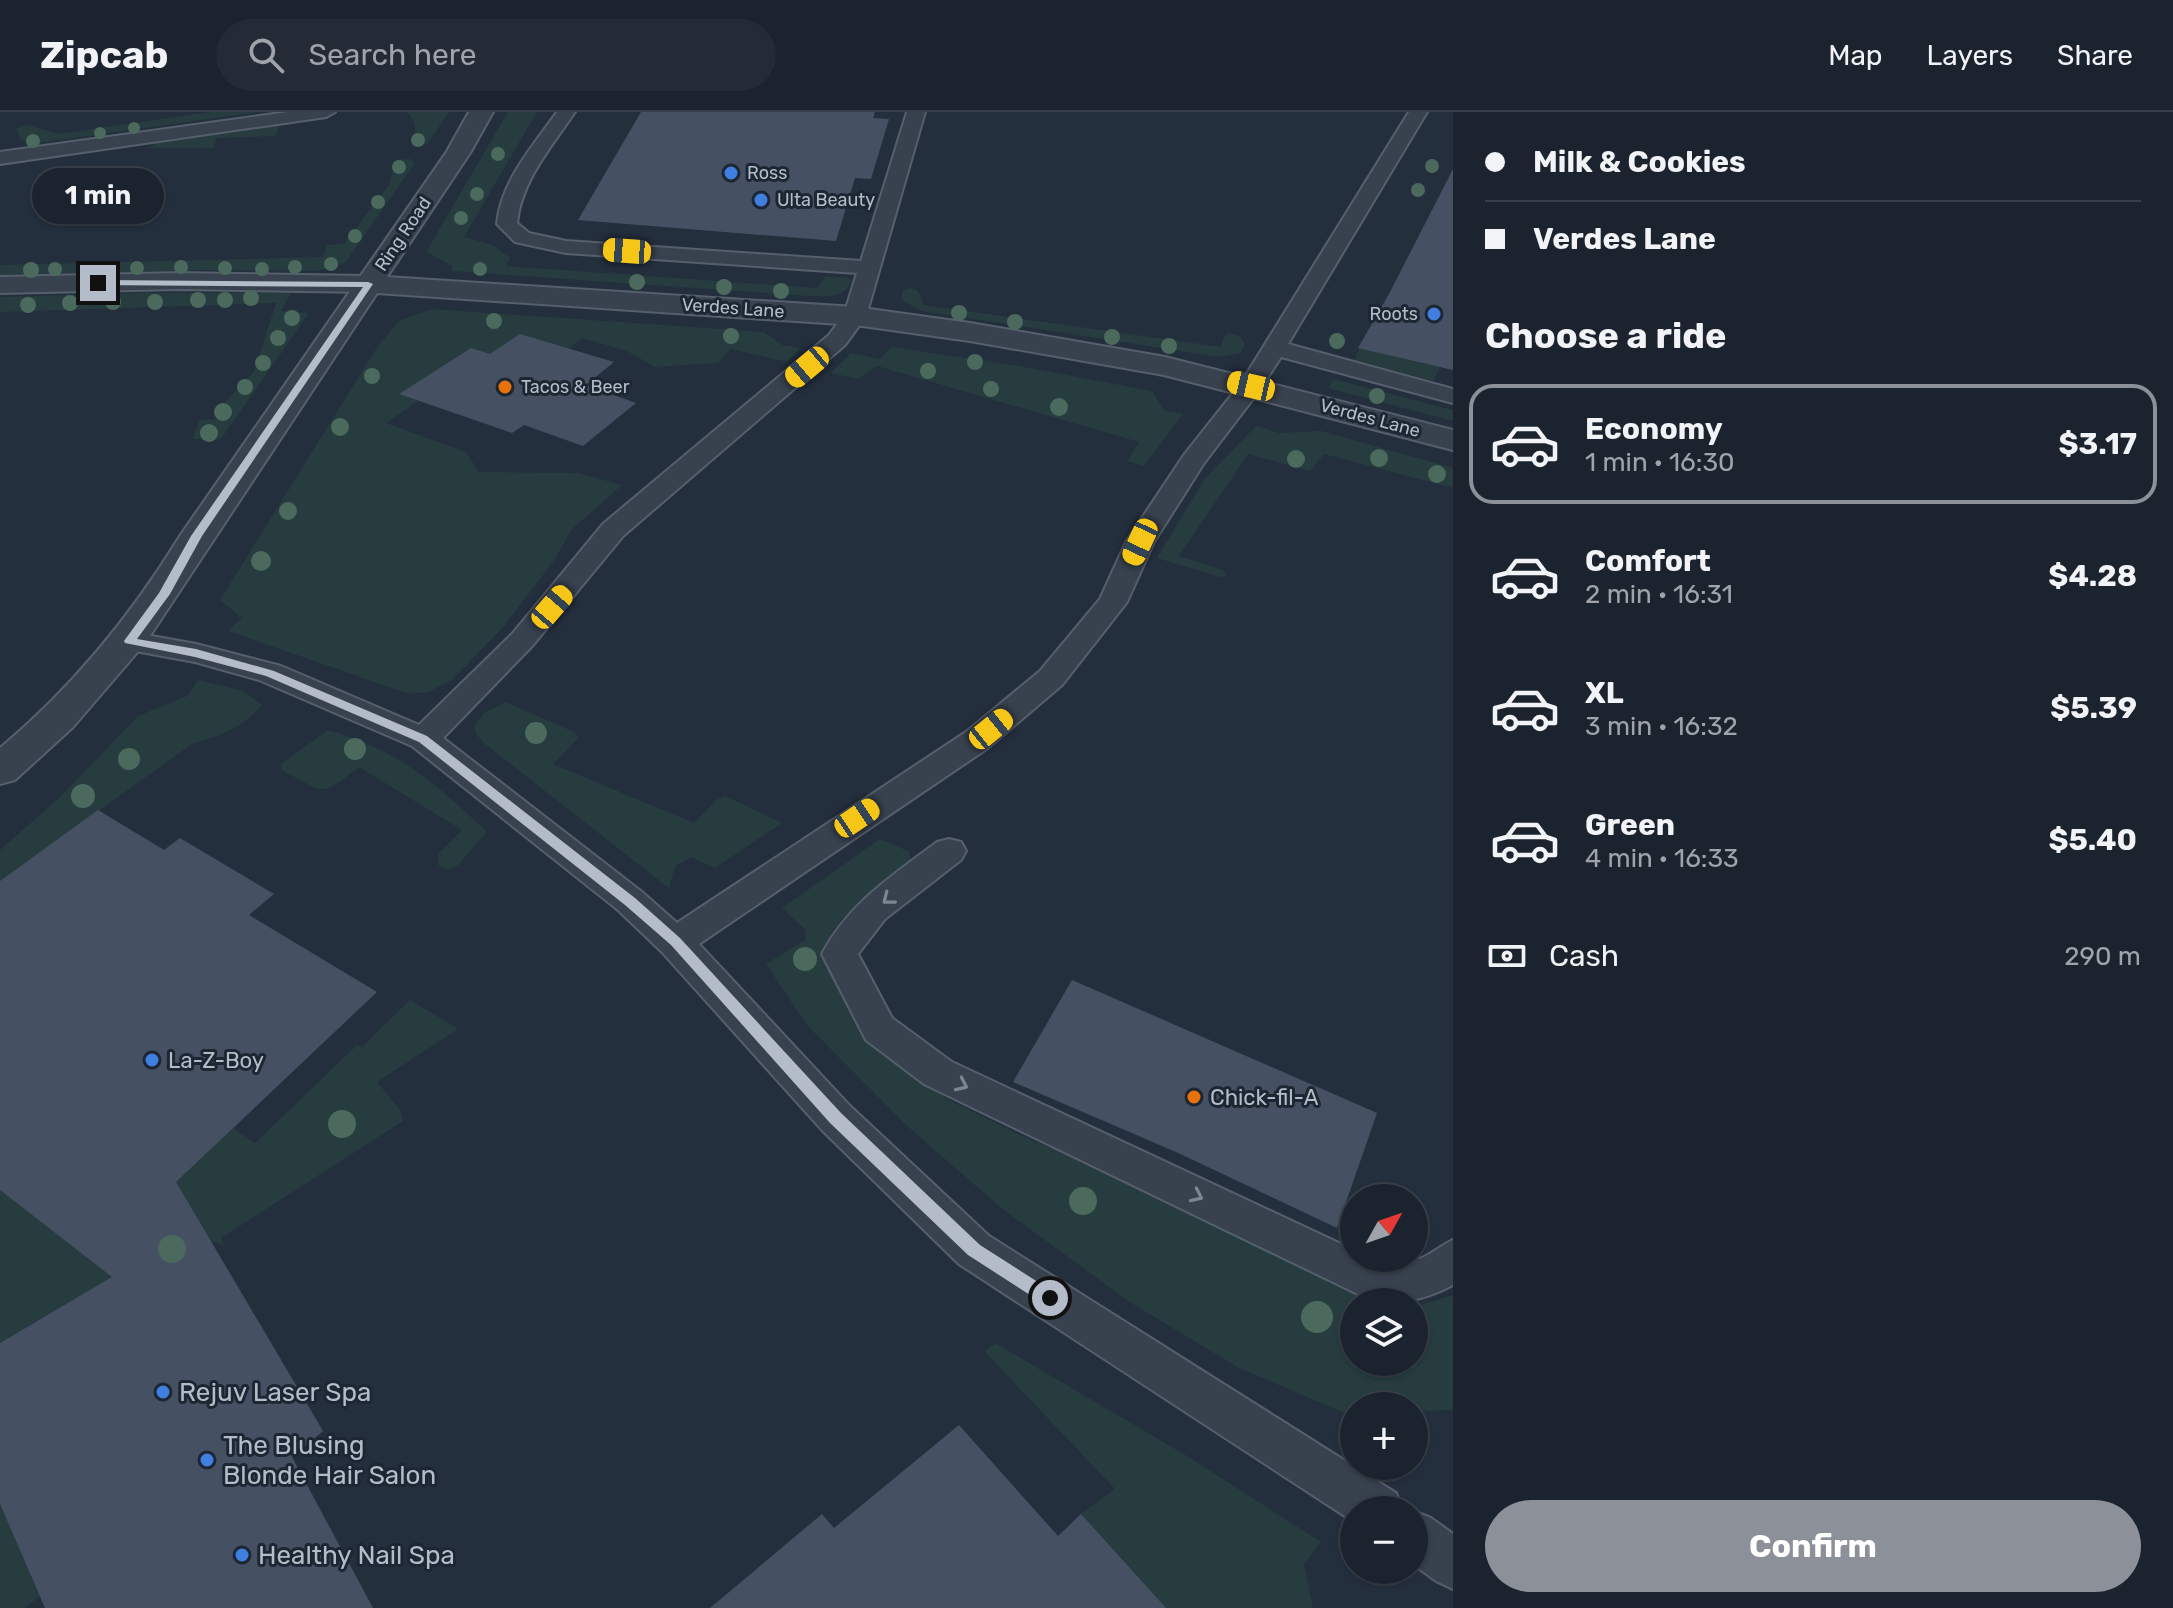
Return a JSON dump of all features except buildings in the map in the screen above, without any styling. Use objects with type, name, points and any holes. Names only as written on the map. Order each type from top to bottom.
[{"type":"street","name":"Ring Road","points":[[0,770],[77,703],[164,594],[197,536],[458,153],[481,112]]},
{"type":"street","name":"Verdes Lane","points":[[0,285],[179,281],[368,284],[855,316],[1086,351],[1251,386],[1453,440]]},
{"type":"lane","points":[[0,158],[326,112]]},
{"type":"lane","points":[[566,112],[514,194],[506,214],[507,224],[522,238],[566,247],[870,268]]},
{"type":"lane","points":[[423,739],[519,645],[585,569],[613,530],[832,344],[855,316],[916,112]]},
{"type":"lane","points":[[675,942],[977,740],[1051,678],[1113,602],[1140,542],[1171,493],[1251,386],[1418,112]]},
{"type":"lane","points":[[1275,348],[1453,396]]},
{"type":"lane","points":[[129,641],[196,653],[270,673],[423,739],[630,901],[675,942],[836,1118],[974,1250],[1357,1496]]},
{"type":"lane","points":[[949,851],[863,920],[847,936],[840,954],[879,1029],[899,1047],[938,1073],[1377,1282],[1414,1283],[1440,1271],[1453,1260]]},
{"type":"lane","points":[[1428,1545],[1453,1564]]},
{"type":"green space","points":[[210,112],[257,112],[32,144],[21,140],[16,129],[28,125],[58,134]]},
{"type":"green space","points":[[407,112],[449,112],[428,143],[417,146],[413,142],[414,122]]},
{"type":"green space","points":[[508,112],[537,112],[464,237],[493,245],[510,258],[506,266],[817,288],[826,276],[848,278],[852,282],[838,294],[809,296],[451,271],[453,266],[426,252]]},
{"type":"green space","points":[[279,125],[276,136],[217,138],[213,148],[148,148],[159,142]]},
{"type":"green space","points":[[411,159],[415,163],[345,263],[318,271],[0,275],[0,265],[323,257],[327,245],[344,244],[389,185],[396,160]]},
{"type":"green space","points":[[911,288],[918,291],[924,305],[1221,347],[1224,336],[1229,333],[1241,337],[1245,344],[1241,353],[1219,357],[922,311],[901,300],[903,290]]},
{"type":"green space","points":[[291,293],[281,311],[309,313],[221,439],[193,439],[199,420],[218,419],[227,400],[254,372],[276,303],[0,312],[0,297]]},
{"type":"green space","points":[[432,309],[764,332],[782,345],[801,348],[787,362],[731,349],[718,363],[655,367],[627,351],[582,338],[568,349],[490,354],[400,394],[418,401],[386,423],[466,452],[479,472],[579,473],[622,485],[572,529],[555,559],[504,626],[452,680],[428,692],[409,694],[228,631],[242,618],[220,600],[378,346],[399,321]]},
{"type":"green space","points":[[892,347],[1019,366],[1152,391],[1164,411],[1183,414],[1144,466],[1127,461],[1139,442],[877,366],[858,379],[831,373],[851,353],[879,359]]},
{"type":"green space","points":[[1360,348],[1440,367],[1433,381],[1354,360]]},
{"type":"green space","points":[[1333,379],[1453,410],[1453,421],[1328,388]]},
{"type":"green space","points":[[1256,426],[1279,433],[1321,431],[1453,468],[1453,488],[1324,454],[1310,471],[1248,454],[1179,556],[1223,570],[1226,576],[1220,577],[1157,558],[1204,480]]},
{"type":"green space","points":[[198,680],[243,691],[262,705],[247,720],[230,730],[192,744],[0,881],[0,850],[59,798],[138,716],[187,696]]},
{"type":"green space","points":[[506,702],[574,732],[578,738],[553,764],[694,823],[716,800],[725,796],[782,823],[715,868],[691,857],[675,866],[669,888],[476,734],[475,725],[485,712]]},
{"type":"green space","points":[[328,730],[396,758],[432,783],[487,832],[458,865],[448,870],[439,866],[437,855],[462,830],[359,767],[336,784],[322,789],[282,770],[281,764]]},
{"type":"green space","points":[[880,839],[908,851],[912,861],[840,921],[831,940],[887,1046],[945,1098],[1024,1137],[1158,1190],[1350,1288],[1340,1288],[1340,1376],[1428,1376],[1428,1303],[1453,1295],[1453,1410],[1428,1411],[1428,1392],[1340,1392],[1340,1411],[1239,1368],[1128,1301],[1000,1207],[906,1125],[806,1024],[766,964],[805,940],[806,930],[782,908]]},
{"type":"green space","points":[[410,1000],[458,1029],[377,1082],[401,1111],[403,1121],[221,1238],[224,1246],[210,1240],[40,1319],[0,1343],[0,1190],[92,1261],[233,1128],[255,1143],[357,1045],[362,1047]]},
{"type":"green space","points":[[995,1343],[1187,1456],[1321,1542],[1304,1564],[1313,1608],[1158,1608],[1081,1514],[1115,1489],[985,1352]]},
{"type":"green space","points":[[0,1504],[40,1596],[25,1608],[0,1608]]},
{"type":"place","name":"Ross","points":[[731,173]]},
{"type":"place","name":"Ulta Beauty","points":[[761,200]]},
{"type":"place","name":"Roots","points":[[1434,314]]},
{"type":"place","name":"Tacos & Beer","points":[[505,387]]},
{"type":"place","name":"La-Z-Boy","points":[[152,1060]]},
{"type":"place","name":"Chick-fil-A","points":[[1194,1097]]},
{"type":"place","name":"Rejuv Laser Spa","points":[[163,1392]]},
{"type":"place","name":"The Blusing Blonde Hair Salon","points":[[207,1460]]},
{"type":"place","name":"Healthy Nail Spa","points":[[242,1555]]},
{"type":"route","points":[[98,283],[249,281],[368,284],[197,536],[164,594],[129,641],[196,653],[270,673],[423,739],[630,901],[675,942],[836,1118],[974,1250],[1050,1298]]}]
